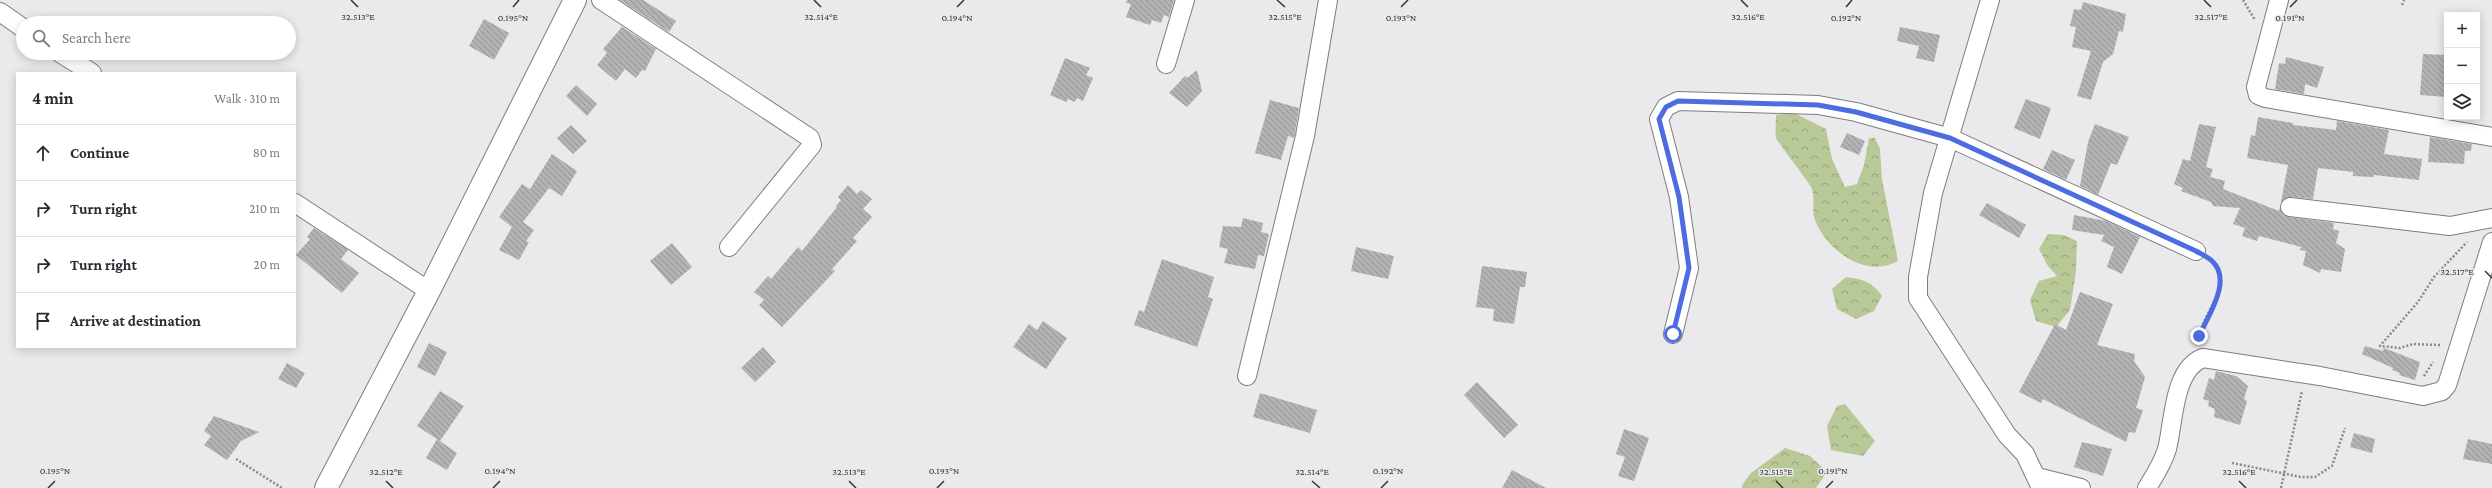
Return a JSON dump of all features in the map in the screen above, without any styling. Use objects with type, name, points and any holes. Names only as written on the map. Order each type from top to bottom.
[{"type":"street","points":[[326,488],[429,291],[575,0]]},
{"type":"street","points":[[601,0],[810,138],[812,145],[728,247]]},
{"type":"street","points":[[1166,64],[1186,0]]},
{"type":"street","points":[[1247,376],[1305,136],[1328,0]]},
{"type":"street","points":[[1990,0],[1933,193],[1918,277],[1918,298],[2007,435],[2025,454],[2039,482],[2081,488]]},
{"type":"street","points":[[2279,0],[2256,87],[2258,95],[2265,98],[2492,137]]},
{"type":"street","points":[[0,12],[16,23]]},
{"type":"street","points":[[71,60],[90,72]]},
{"type":"street","points":[[1673,334],[1689,268],[1679,197],[1659,119],[1670,104],[1678,101],[1726,101],[1818,105],[1856,112],[1950,138],[2196,251]]},
{"type":"street","points":[[296,204],[429,291]]},
{"type":"street","points":[[2290,207],[2450,226],[2487,219]]},
{"type":"street","points":[[2147,488],[2162,463],[2167,449],[2182,376],[2194,361],[2203,358],[2306,374],[2423,396],[2442,391],[2448,385],[2492,242]]},
{"type":"path","points":[[2402,5],[2404,0]]},
{"type":"path","points":[[2442,345],[2413,344],[2400,348],[2380,346],[2418,302],[2434,277],[2487,219]]},
{"type":"path","points":[[2196,251],[2212,261],[2219,270],[2221,284],[2199,336],[2199,346],[2203,358]]},
{"type":"path","points":[[2281,488],[2306,374]]},
{"type":"path","points":[[2232,463],[2284,473],[2315,477],[2332,466],[2345,428]]},
{"type":"path","points":[[236,459],[282,488]]},
{"type":"green space","points":[[1794,113],[1826,129],[1832,159],[1845,187],[1857,184],[1864,165],[1869,138],[1875,138],[1880,149],[1882,179],[1898,261],[1886,266],[1873,267],[1861,264],[1849,259],[1838,251],[1821,231],[1815,220],[1813,212],[1813,195],[1811,187],[1776,137],[1776,115]]},
{"type":"green space","points":[[2048,234],[2064,235],[2077,241],[2076,271],[2070,310],[2056,327],[2036,321],[2030,300],[2039,281],[2057,276],[2048,266],[2039,249]]},
{"type":"green space","points":[[1846,277],[1867,282],[1875,287],[1882,296],[1874,311],[1856,319],[1837,309],[1832,289]]},
{"type":"green space","points":[[1845,404],[1875,441],[1863,456],[1831,450],[1827,426],[1837,406]]},
{"type":"green space","points":[[1785,448],[1810,456],[1827,472],[1816,488],[1742,488],[1742,485],[1751,473]]},
{"type":"building","points":[[620,0],[643,0],[676,21],[669,32]]},
{"type":"building","points":[[1127,0],[1174,0],[1169,17],[1164,15],[1161,23],[1152,20],[1150,25],[1126,17],[1131,4],[1126,3]]},
{"type":"building","points":[[2083,2],[2126,14],[2123,32],[2119,31],[2113,54],[2103,62],[2091,100],[2077,96],[2091,51],[2072,47],[2076,27],[2070,26],[2074,9],[2081,10]]},
{"type":"building","points":[[484,19],[509,33],[494,60],[469,46]]},
{"type":"building","points":[[622,27],[656,49],[645,71],[642,70],[636,78],[625,69],[616,81],[597,65],[607,53],[603,49]]},
{"type":"building","points":[[1900,27],[1940,35],[1934,62],[1916,58],[1919,46],[1897,41]]},
{"type":"building","points":[[2423,54],[2444,55],[2444,97],[2420,95]]},
{"type":"building","points":[[2286,57],[2324,67],[2317,88],[2305,84],[2304,94],[2275,89],[2279,63],[2285,64]]},
{"type":"building","points":[[1065,58],[1090,68],[1086,75],[1093,78],[1083,101],[1077,98],[1075,102],[1068,99],[1066,102],[1050,95]]},
{"type":"building","points":[[1197,70],[1202,91],[1187,107],[1169,93],[1185,76],[1187,78]]},
{"type":"building","points":[[576,85],[597,104],[587,116],[566,96]]},
{"type":"building","points":[[2026,99],[2051,108],[2040,139],[2014,128]]},
{"type":"building","points":[[1270,100],[1299,108],[1294,138],[1288,136],[1281,160],[1255,153]]},
{"type":"building","points":[[2258,117],[2293,123],[2293,125],[2336,130],[2337,121],[2389,130],[2384,154],[2422,159],[2419,180],[2374,175],[2373,177],[2353,176],[2353,172],[2318,168],[2313,199],[2291,197],[2281,202],[2288,165],[2247,158],[2251,135],[2255,136]]},
{"type":"building","points":[[2095,124],[2129,137],[2117,165],[2111,163],[2098,195],[2080,186],[2088,142]]},
{"type":"building","points":[[2199,124],[2216,127],[2206,167],[2213,169],[2210,177],[2225,181],[2223,189],[2279,211],[2280,208],[2283,215],[2288,217],[2334,223],[2333,229],[2339,231],[2336,243],[2345,249],[2341,272],[2321,269],[2320,273],[2303,265],[2306,251],[2300,250],[2301,247],[2259,236],[2257,241],[2242,236],[2245,228],[2233,224],[2240,208],[2213,206],[2211,202],[2181,191],[2183,188],[2174,184],[2183,159],[2190,161]]},
{"type":"building","points":[[571,125],[587,141],[573,154],[557,138]]},
{"type":"building","points":[[1847,133],[1865,141],[1859,155],[1840,147]]},
{"type":"building","points":[[2430,137],[2472,144],[2471,151],[2465,151],[2464,164],[2428,162]]},
{"type":"building","points":[[2052,150],[2075,160],[2066,180],[2043,169]]},
{"type":"building","points":[[552,154],[577,171],[562,196],[549,188],[523,222],[534,230],[526,241],[529,242],[519,260],[499,250],[512,227],[499,217],[522,184],[530,189]]},
{"type":"building","points":[[848,185],[857,194],[861,190],[872,199],[863,209],[872,217],[853,238],[857,241],[832,269],[835,271],[782,327],[759,305],[764,300],[754,292],[768,276],[771,279],[798,247],[802,251],[837,207],[836,206],[841,200],[838,197]]},
{"type":"building","points":[[1987,203],[2026,225],[2019,238],[1979,215]]},
{"type":"building","points":[[2074,215],[2106,221],[2140,237],[2122,274],[2107,267],[2114,247],[2101,241],[2104,235],[2072,230]]},
{"type":"building","points":[[1243,218],[1263,223],[1261,232],[1269,234],[1264,256],[1258,255],[1255,269],[1224,263],[1228,249],[1219,247],[1223,226],[1241,227]]},
{"type":"building","points":[[314,228],[348,250],[341,259],[359,273],[342,293],[296,255],[310,239],[307,237]]},
{"type":"building","points":[[672,243],[692,267],[671,285],[650,261]]},
{"type":"building","points":[[1356,247],[1394,256],[1388,279],[1351,271]]},
{"type":"building","points":[[1162,259],[1214,277],[1208,297],[1213,299],[1197,347],[1134,325],[1139,310],[1144,312]]},
{"type":"building","points":[[1482,266],[1527,272],[1525,287],[1520,287],[1514,324],[1493,321],[1494,309],[1476,307]]},
{"type":"building","points":[[2080,292],[2113,304],[2097,345],[2135,354],[2134,361],[2145,377],[2136,408],[2143,410],[2135,433],[2129,432],[2126,442],[2043,399],[2041,403],[2019,392],[2055,324],[2066,330]]},
{"type":"building","points":[[1043,321],[1067,338],[1046,369],[1013,347],[1029,324],[1037,330]]},
{"type":"building","points":[[429,343],[447,352],[435,376],[417,367]]},
{"type":"building","points":[[2365,346],[2383,351],[2384,348],[2420,362],[2415,380],[2399,375],[2400,373],[2392,370],[2393,368],[2362,354]]},
{"type":"building","points":[[763,347],[776,362],[755,382],[741,368]]},
{"type":"building","points":[[287,363],[305,373],[296,388],[278,379]]},
{"type":"building","points":[[2216,371],[2236,376],[2248,386],[2244,399],[2247,401],[2240,425],[2214,417],[2215,409],[2208,406],[2209,401],[2203,399],[2209,378],[2214,380]]},
{"type":"building","points":[[1477,382],[1518,425],[1504,438],[1464,395]]},
{"type":"building","points":[[440,391],[464,406],[440,441],[417,426]]},
{"type":"building","points":[[1260,393],[1317,410],[1310,433],[1253,417]]},
{"type":"building","points":[[214,416],[259,432],[241,441],[227,460],[204,445],[211,436],[204,431]]},
{"type":"building","points":[[1624,429],[1649,438],[1634,481],[1618,476],[1625,457],[1616,454]]},
{"type":"building","points":[[2354,433],[2375,439],[2372,453],[2350,447]]},
{"type":"building","points":[[437,439],[457,453],[447,470],[426,458]]},
{"type":"building","points":[[2468,439],[2492,444],[2492,464],[2463,459]]},
{"type":"building","points":[[2082,442],[2112,449],[2103,476],[2074,467]]},
{"type":"building","points":[[1512,470],[1546,488],[1502,488]]},
{"type":"route","points":[[1673,334],[1686,287],[1689,268],[1679,197],[1659,119],[1666,107],[1678,101],[1726,101],[1818,105],[1856,112],[1950,138],[2196,251],[2212,261],[2219,270],[2221,284],[2199,336]]}]
